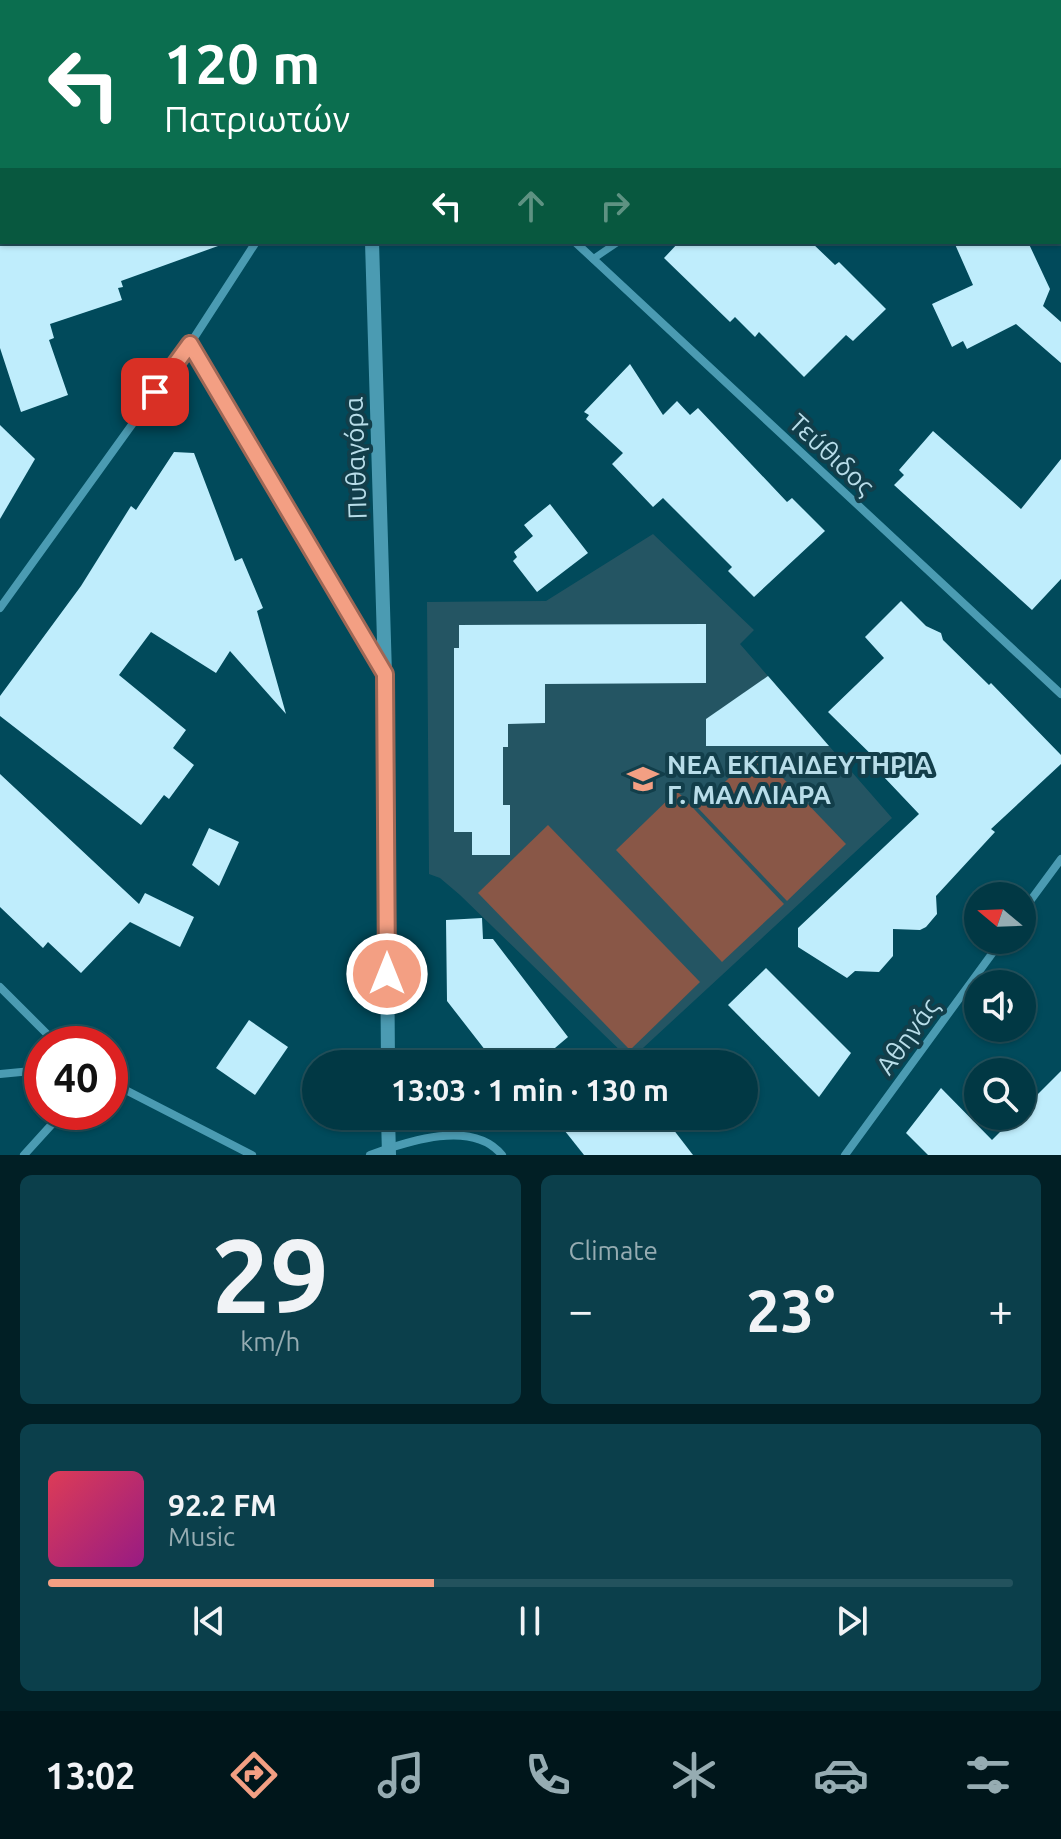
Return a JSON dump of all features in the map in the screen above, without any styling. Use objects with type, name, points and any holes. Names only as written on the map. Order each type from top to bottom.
[{"type":"street","points":[[0,608],[190,344],[255,244]]},
{"type":"street","name":"Πυθαγόρα","points":[[372,244],[385,674],[388,1050]]},
{"type":"street","name":"Τεύθιδος","points":[[577,244],[1061,694]]},
{"type":"street","points":[[593,259],[615,244]]},
{"type":"street","points":[[190,344],[385,674]]},
{"type":"street","points":[[1036,893],[1061,859]]},
{"type":"street","name":"Αθηνάς","points":[[845,1155],[992,954]]},
{"type":"street","points":[[0,987],[39,1026]]},
{"type":"street","points":[[0,1074],[24,1072]]},
{"type":"street","points":[[128,1091],[252,1155]]},
{"type":"street","points":[[24,1155],[47,1130]]},
{"type":"street","points":[[388,1130],[389,1152]]},
{"type":"street","points":[[370,1155],[460,1134],[493,1143],[502,1155]]},
{"type":"shaded area","name":"ΝΕΑ ΕΚΠΑΙΔΕΥΤΗΡΙΑ Γ. ΜΑΛΛΙΑΡΑ","points":[[653,534],[754,630],[740,644],[892,818],[641,1050],[620,1050],[460,895],[440,878],[429,874],[427,602],[546,601]]},
{"type":"shaded area","points":[[757,751],[846,844],[787,901],[698,808]]},
{"type":"shaded area","points":[[677,791],[784,904],[722,962],[616,850]]},
{"type":"shaded area","points":[[548,825],[700,982],[630,1050],[478,893]]},
{"type":"building","points":[[0,244],[218,244],[121,281],[123,287],[118,288],[122,300],[50,324],[54,338],[49,340],[68,395],[21,412],[0,348]]},
{"type":"building","points":[[677,244],[813,244],[835,265],[839,262],[886,309],[853,341],[846,335],[804,377],[759,332],[755,337],[735,317],[730,322],[664,258]]},
{"type":"building","points":[[955,244],[1029,244],[1050,289],[1043,306],[1061,322],[1061,363],[1016,324],[967,349],[963,341],[952,347],[932,304],[973,285]]},
{"type":"building","points":[[630,364],[663,415],[677,401],[690,415],[698,408],[787,502],[792,498],[825,531],[754,597],[728,571],[732,567],[663,498],[653,507],[612,464],[623,453],[586,419],[589,415],[584,412]]},
{"type":"building","points":[[0,425],[35,459],[0,519]]},
{"type":"building","points":[[933,431],[1021,509],[1061,459],[1061,579],[1032,610],[894,485],[904,475],[899,470]]},
{"type":"building","points":[[174,452],[194,453],[235,561],[242,558],[263,608],[257,611],[286,714],[230,651],[216,673],[151,632],[119,675],[186,730],[173,748],[194,765],[169,799],[164,795],[141,825],[0,716],[0,696],[81,586],[131,506],[136,510]]},
{"type":"building","points":[[550,504],[588,553],[537,592],[513,561],[517,557],[514,552],[533,536],[524,525]]},
{"type":"building","points":[[901,601],[926,626],[941,633],[943,640],[989,685],[991,683],[1061,755],[1061,764],[991,829],[995,832],[936,896],[937,914],[926,927],[920,930],[893,929],[893,956],[879,972],[855,971],[847,978],[798,947],[798,928],[919,814],[883,776],[888,771],[828,712],[884,658],[865,637]]},
{"type":"building","points":[[706,624],[706,683],[545,684],[545,723],[508,724],[508,747],[503,747],[503,805],[510,805],[510,855],[472,855],[472,832],[454,832],[454,648],[459,648],[459,625]]},
{"type":"building","points":[[768,676],[829,746],[706,746],[706,719]]},
{"type":"building","points":[[0,774],[139,904],[145,893],[194,917],[180,947],[130,922],[81,973],[48,942],[43,948],[0,907]]},
{"type":"building","points":[[209,828],[239,842],[219,886],[192,865]]},
{"type":"building","points":[[482,918],[483,939],[493,939],[568,1037],[553,1050],[485,1050],[447,1001],[446,920]]},
{"type":"building","points":[[766,968],[851,1053],[819,1097],[728,1005]]},
{"type":"building","points":[[249,1020],[288,1047],[255,1095],[216,1068]]},
{"type":"building","points":[[1061,1071],[1061,1155],[928,1155],[906,1133],[941,1088],[964,1111],[964,1130],[982,1130],[992,1140],[1002,1130],[1036,1130],[1036,1096]]},
{"type":"building","points":[[564,1130],[674,1130],[693,1155],[584,1155]]},
{"type":"place","name":"ΝΕΑ ΕΚΠΑΙΔΕΥΤΗΡΙΑ Γ. ΜΑΛΛΙΑΡΑ","points":[[643,779]]},
{"type":"route","points":[[155,392],[190,344],[385,674],[387,974]]}]
